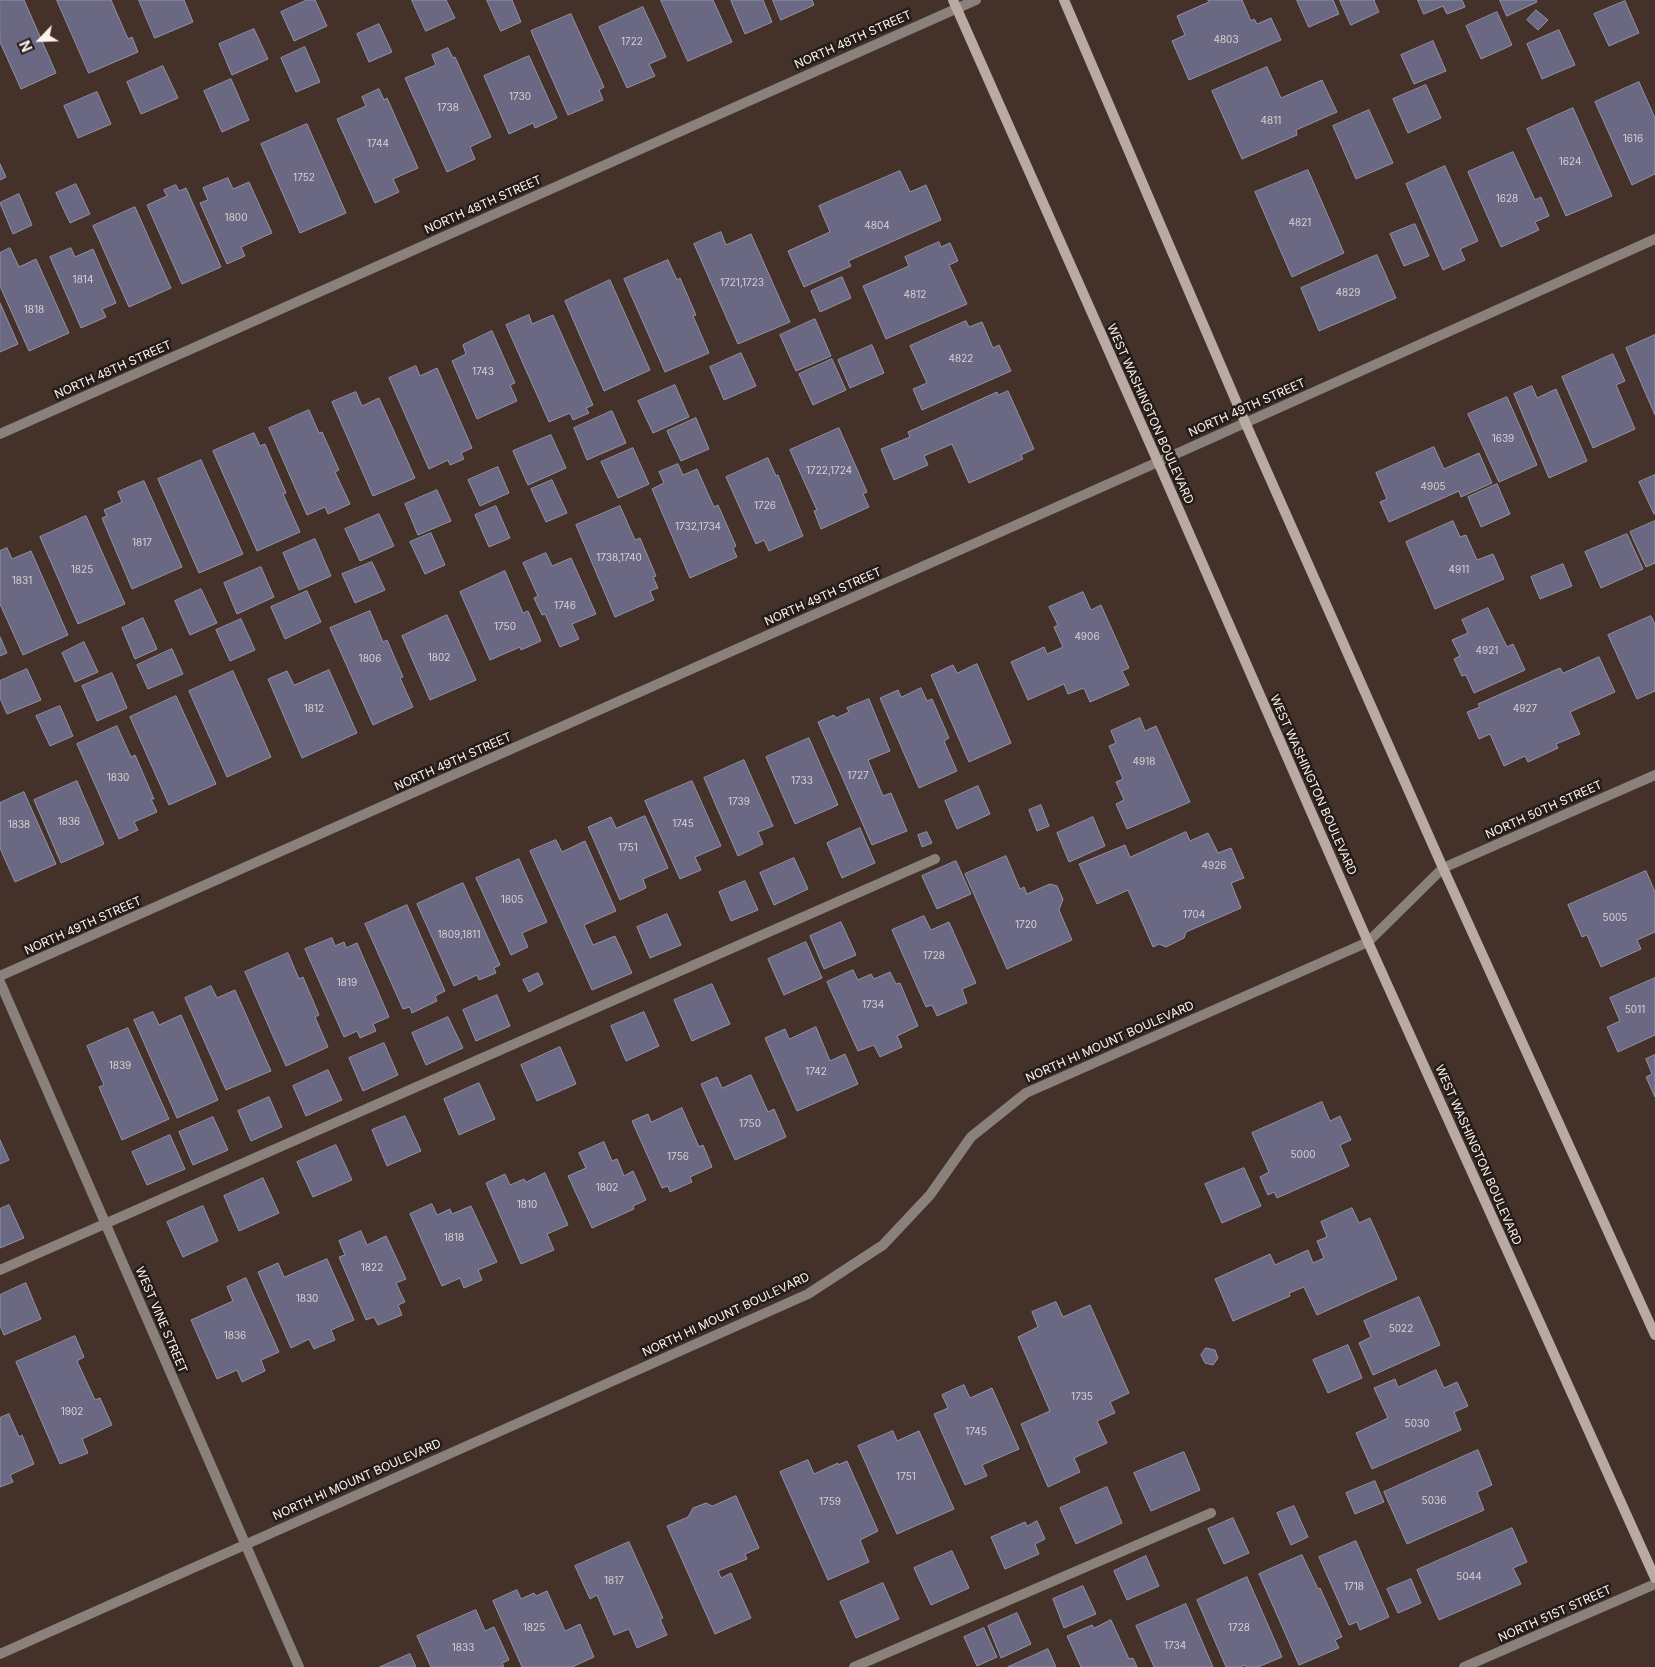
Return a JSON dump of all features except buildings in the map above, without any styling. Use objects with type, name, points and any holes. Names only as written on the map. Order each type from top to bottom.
[{"type":"street","name":"NORTH 48TH STREET","points":[[0,434],[954,4],[976,0]]},
{"type":"street","points":[[1064,0],[1245,422],[1443,868],[1655,1335]]},
{"type":"street","name":"WEST WASHINGTON BOULEVARD","points":[[954,4],[1158,462],[1368,942],[1655,1578]]},
{"type":"street","name":"NORTH 49TH STREET","points":[[0,976],[1158,462],[1655,239]]},
{"type":"street","name":"NORTH 50TH STREET","points":[[1443,868],[1655,775]]},
{"type":"street","points":[[0,1270],[935,858]]},
{"type":"street","name":"NORTH HI MOUNT BOULEVARD","points":[[0,1654],[808,1294],[883,1245],[930,1195],[972,1137],[1026,1093],[1368,942],[1443,868]]},
{"type":"street","name":"WEST VINE STREET","points":[[0,982],[107,1223],[244,1544],[299,1667]]},
{"type":"street","points":[[854,1667],[1211,1514]]},
{"type":"street","name":"NORTH 51ST STREET","points":[[1464,1667],[1655,1584]]}]
